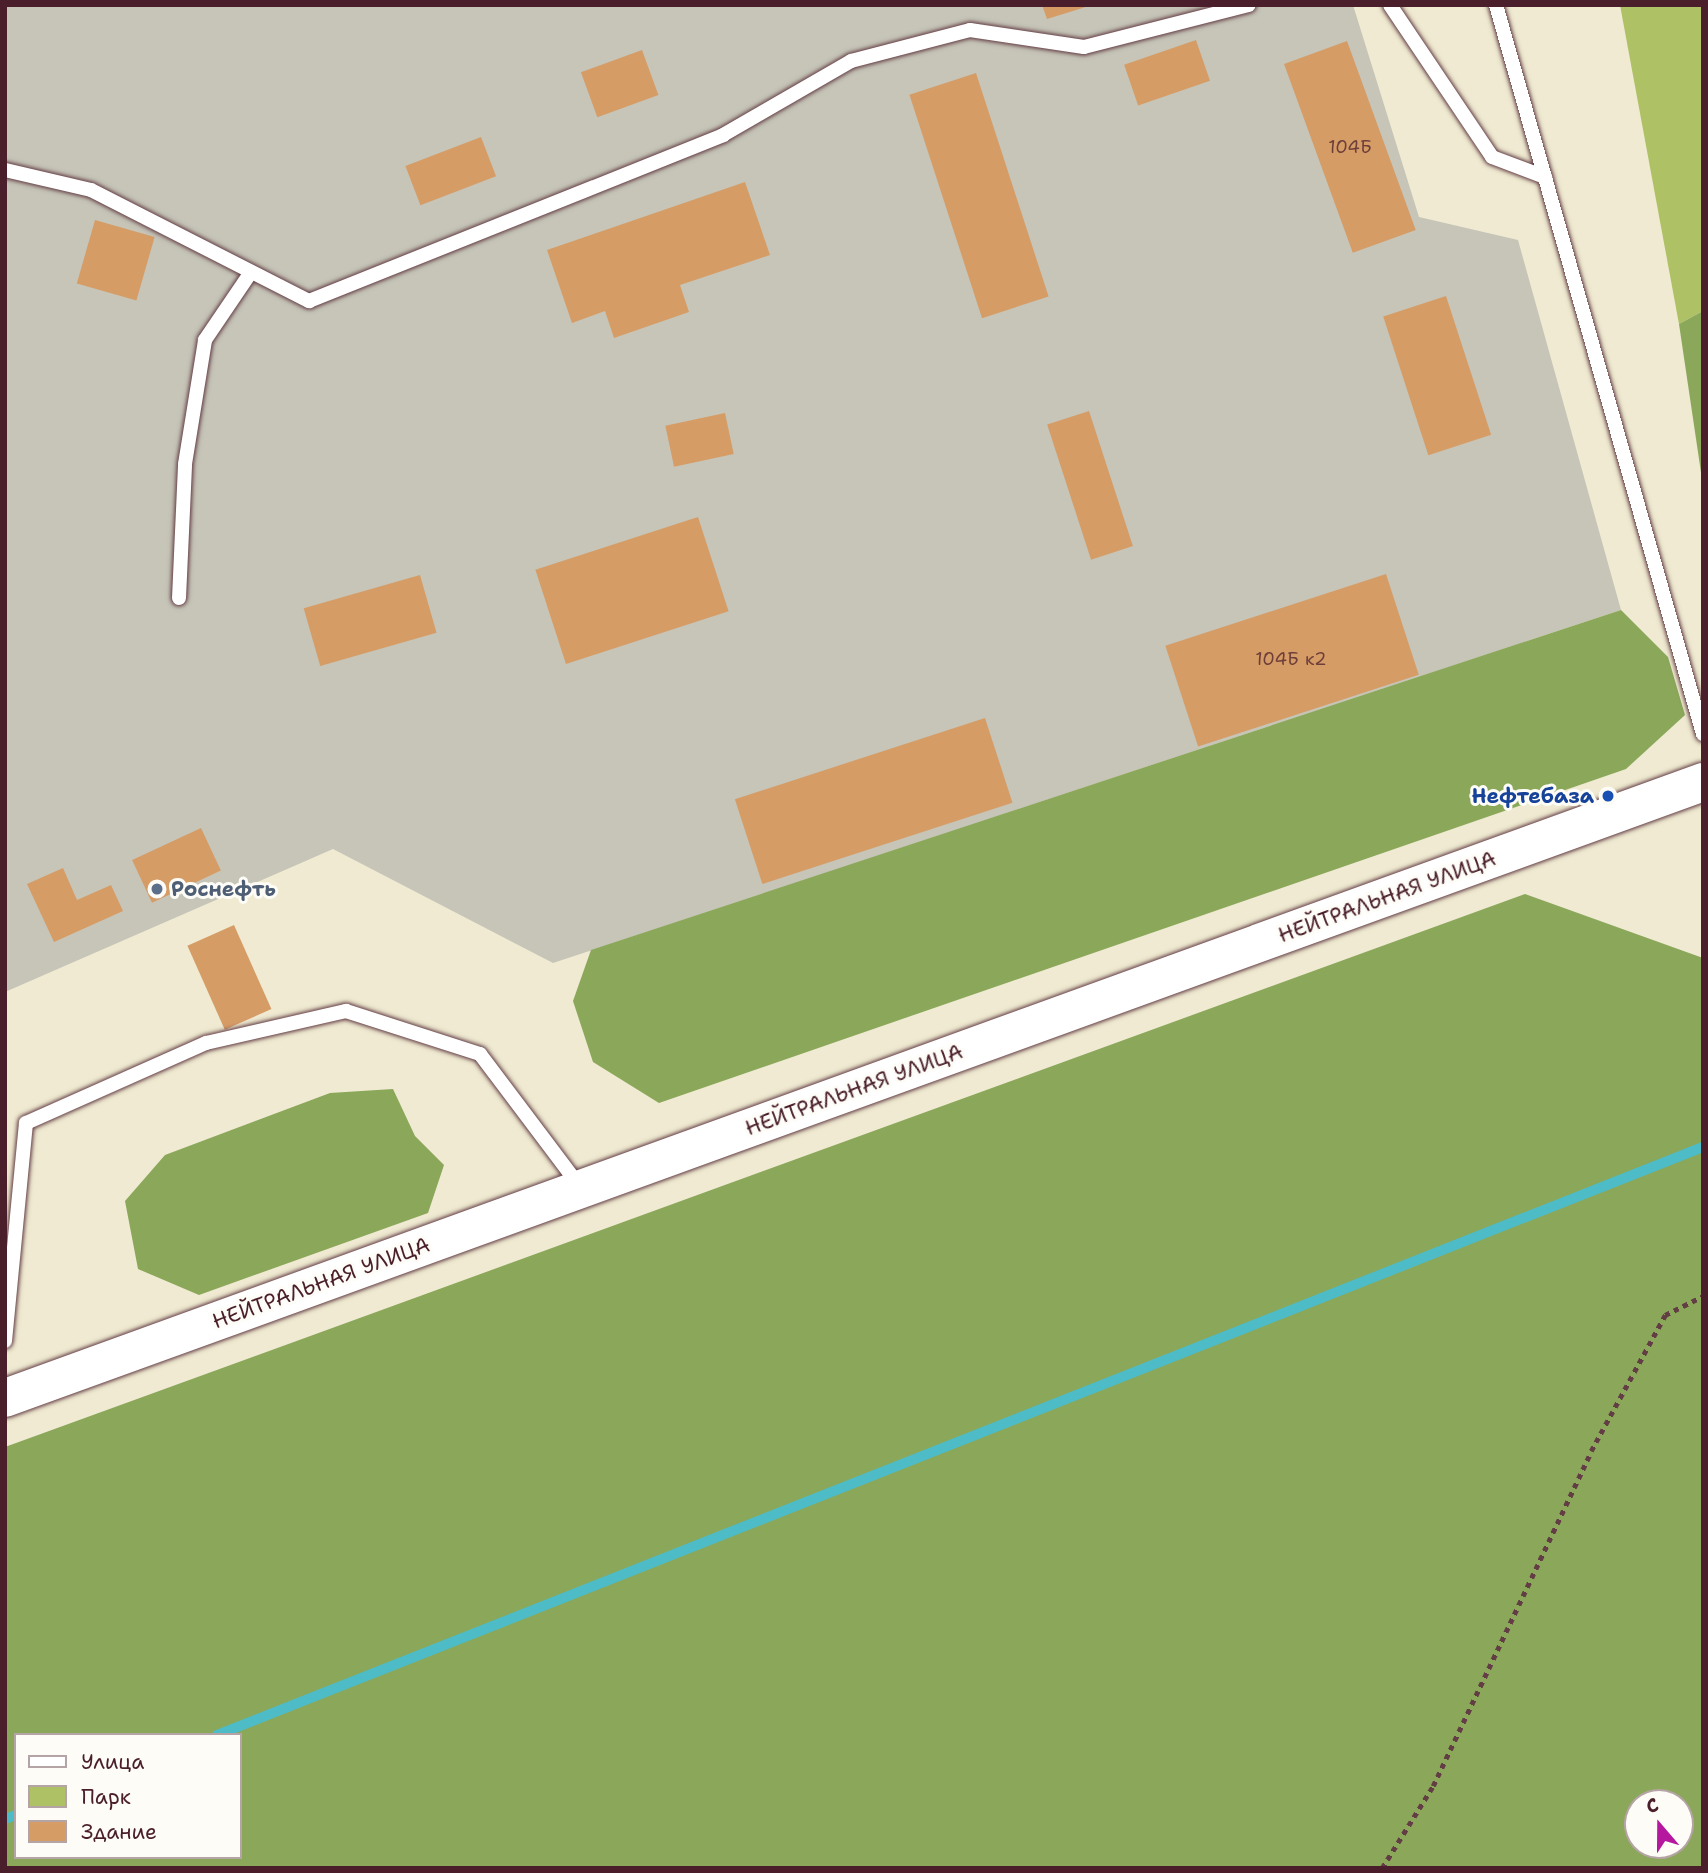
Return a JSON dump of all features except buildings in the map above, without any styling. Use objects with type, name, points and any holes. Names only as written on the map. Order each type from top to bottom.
[{"type":"main road","name":"НЕЙТРАЛЬНАЯ УЛИЦА","points":[[5,1398],[1703,782]]},
{"type":"lane","points":[[5,170],[91,190],[309,301],[723,135],[850,61],[970,30],[1084,47],[1249,5]]},
{"type":"lane","points":[[1390,5],[1492,157],[1545,177]]},
{"type":"lane","points":[[1496,5],[1703,734]]},
{"type":"lane","points":[[179,598],[185,464],[205,340],[251,272]]},
{"type":"lane","points":[[5,1341],[26,1122],[206,1043],[346,1011],[480,1054],[582,1189]]},
{"type":"path","points":[[1382,1868],[1433,1786],[1591,1451],[1665,1315],[1703,1296]]},
{"type":"shaded area","points":[[5,5],[1353,5],[1419,217],[1518,240],[1621,610],[553,963],[333,849],[5,992]]},
{"type":"green space","points":[[1620,5],[1703,5],[1703,311],[1679,324]]},
{"type":"green space","points":[[1703,311],[1703,486],[1679,324]]},
{"type":"green space","points":[[1621,610],[1668,657],[1685,715],[1626,769],[659,1103],[593,1062],[573,1001],[591,950]]},
{"type":"green space","points":[[1525,894],[1703,958],[1703,1868],[5,1868],[5,1447]]},
{"type":"green space","points":[[393,1089],[415,1136],[444,1165],[428,1213],[199,1295],[138,1269],[125,1201],[165,1155],[330,1093]]},
{"type":"waterway","points":[[222,1733],[1703,1147]]},
{"type":"waterway","points":[[5,1819],[14,1816]]},
{"type":"place","name":"Нефтебаза","points":[[1608,796]]},
{"type":"place","name":"Роснефть","points":[[157,889]]}]
